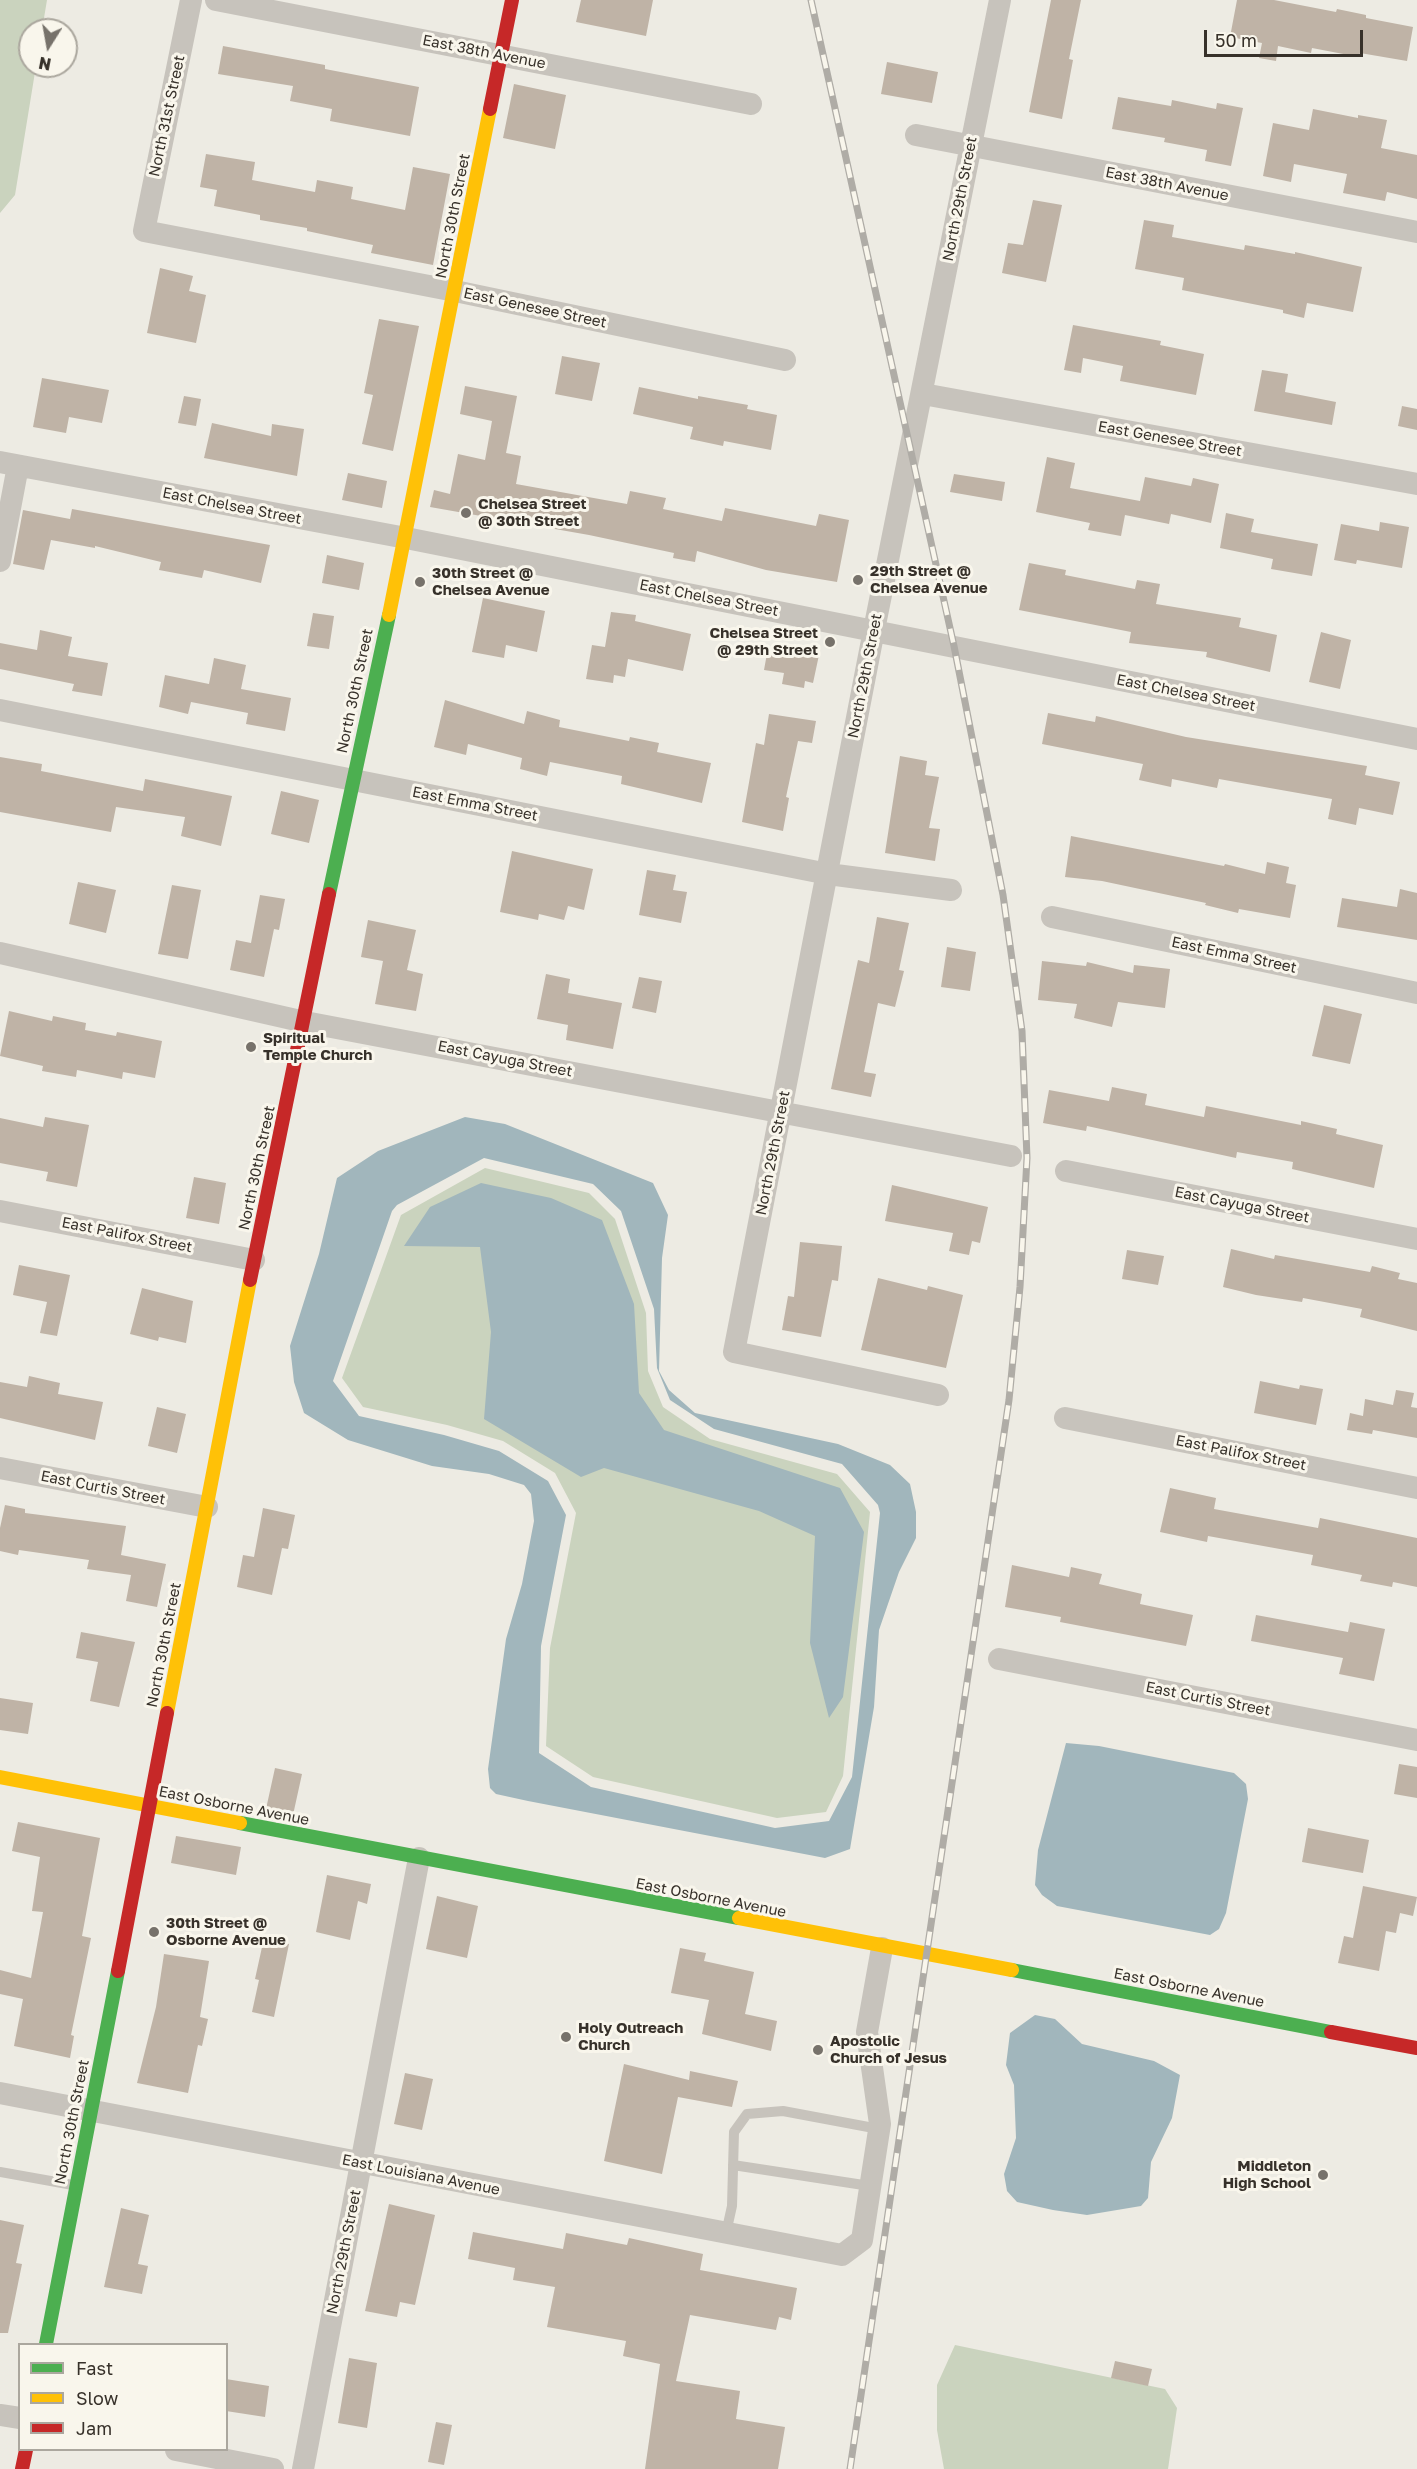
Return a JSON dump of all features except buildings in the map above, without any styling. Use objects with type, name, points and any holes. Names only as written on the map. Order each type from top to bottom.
[{"type":"street","name":"North 31st Street","points":[[144,231],[191,0]]},
{"type":"street","name":"East 38th Avenue","points":[[216,0],[751,104]]},
{"type":"street","name":"North 30th Street","points":[[46,2343],[254,1260],[305,1022],[352,779],[406,538],[512,0]]},
{"type":"street","name":"North 29th Street","points":[[938,1395],[734,1352],[874,630],[1000,0]]},
{"type":"street","name":"East 38th Avenue","points":[[916,135],[1417,232]]},
{"type":"street","name":"East Genesee Street","points":[[144,231],[455,291],[785,360]]},
{"type":"street","name":"East Genesee Street","points":[[923,394],[1417,483]]},
{"type":"street","name":"East Chelsea Street","points":[[9,464],[406,538],[1417,739]]},
{"type":"street","points":[[0,561],[9,464]]},
{"type":"street","name":"East Emma Street","points":[[0,710],[828,874],[951,890]]},
{"type":"street","name":"East Emma Street","points":[[1052,917],[1417,993]]},
{"type":"street","name":"East Cayuga Street","points":[[0,953],[305,1022],[1011,1156]]},
{"type":"street","name":"East Cayuga Street","points":[[1066,1172],[1417,1239]]},
{"type":"street","name":"East Palifox Street","points":[[0,1211],[254,1260]]},
{"type":"street","name":"East Palifox Street","points":[[1065,1418],[1417,1488]]},
{"type":"street","name":"East Curtis Street","points":[[0,1468],[207,1507]]},
{"type":"street","name":"East Curtis Street","points":[[999,1659],[1417,1740]]},
{"type":"street","name":"East Osborne Avenue","points":[[0,1777],[882,1948],[925,1954],[1417,2048]]},
{"type":"street","name":"North 29th Street","points":[[303,2469],[419,1858]]},
{"type":"street","points":[[870,2186],[879,2129],[867,2032],[882,1948]]},
{"type":"street","name":"East Louisiana Avenue","points":[[0,2093],[842,2255],[862,2240],[870,2186]]},
{"type":"street","points":[[0,2415],[18,2418]]},
{"type":"street","points":[[22,2469],[26,2451]]},
{"type":"street","points":[[181,2451],[273,2469]]},
{"type":"lane","points":[[726,2233],[732,2206],[734,2132],[747,2114],[783,2111],[879,2129]]},
{"type":"lane","points":[[733,2165],[870,2186]]},
{"type":"lane","points":[[0,2172],[76,2186]]},
{"type":"green space","points":[[0,0],[47,0],[44,18],[18,18],[18,78],[34,78],[15,195],[0,213]]},
{"type":"green space","points":[[485,1168],[589,1193],[615,1219],[646,1313],[648,1371],[663,1407],[710,1439],[837,1474],[870,1512],[843,1776],[826,1812],[777,1818],[593,1777],[546,1746],[550,1648],[576,1513],[555,1473],[503,1441],[447,1425],[363,1407],[342,1378],[401,1215]]},
{"type":"green space","points":[[955,2345],[1165,2389],[1177,2408],[1168,2469],[944,2469],[937,2430],[937,2385]]},
{"type":"water","points":[[465,1117],[505,1124],[653,1183],[668,1215],[662,1258],[659,1371],[669,1390],[695,1413],[838,1444],[890,1465],[910,1484],[916,1512],[916,1538],[899,1572],[879,1630],[874,1707],[850,1849],[825,1858],[528,1801],[496,1794],[490,1788],[488,1769],[506,1639],[522,1584],[534,1521],[531,1494],[524,1485],[489,1474],[432,1466],[348,1440],[304,1413],[294,1382],[290,1346],[319,1254],[337,1178],[378,1151]],"holes":[[[484,1158],[593,1184],[621,1211],[654,1309],[657,1368],[670,1400],[714,1429],[842,1464],[878,1505],[880,1513],[852,1777],[829,1821],[775,1828],[591,1787],[539,1753],[541,1646],[566,1515],[548,1481],[499,1451],[444,1435],[359,1416],[333,1381],[392,1211],[397,1205]]]},
{"type":"water","points":[[481,1183],[551,1198],[602,1220],[634,1304],[639,1393],[664,1430],[840,1488],[864,1532],[843,1697],[829,1718],[810,1643],[815,1536],[759,1511],[604,1468],[581,1477],[484,1419],[491,1332],[480,1247],[404,1246],[430,1207]]},
{"type":"water","points":[[1066,1743],[1099,1746],[1234,1773],[1246,1784],[1248,1799],[1226,1913],[1219,1929],[1210,1935],[1057,1906],[1042,1895],[1035,1885],[1038,1850]]},
{"type":"water","points":[[1035,2015],[1055,2019],[1082,2044],[1154,2061],[1180,2075],[1172,2118],[1151,2162],[1148,2198],[1141,2206],[1087,2215],[1017,2202],[1007,2191],[1004,2174],[1016,2138],[1014,2085],[1006,2065],[1010,2033]]},
{"type":"railway","points":[[811,0],[954,646],[1003,895],[1022,1031],[1027,1158],[1020,1287],[1009,1400],[850,2469]]},
{"type":"traffic: fast","points":[[329,894],[389,615]]},
{"type":"traffic: fast","points":[[240,1823],[739,1918]]},
{"type":"traffic: fast","points":[[1012,1970],[1331,2032]]},
{"type":"traffic: fast","points":[[46,2343],[118,1971]]},
{"type":"traffic: slow","points":[[389,615],[490,109]]},
{"type":"traffic: slow","points":[[167,1713],[250,1280]]},
{"type":"traffic: slow","points":[[0,1777],[240,1823]]},
{"type":"traffic: slow","points":[[739,1918],[1012,1970]]},
{"type":"traffic: jam","points":[[490,109],[512,0]]},
{"type":"traffic: jam","points":[[250,1280],[329,894]]},
{"type":"traffic: jam","points":[[118,1971],[167,1713]]},
{"type":"traffic: jam","points":[[1331,2032],[1417,2048]]},
{"type":"traffic: jam","points":[[22,2469],[26,2451]]},
{"type":"place","name":"Chelsea Street @ 30th Street","points":[[466,513]]},
{"type":"place","name":"29th Street @ Chelsea Avenue","points":[[858,580]]},
{"type":"place","name":"30th Street @ Chelsea Avenue","points":[[420,582]]},
{"type":"place","name":"Chelsea Street @ 29th Street","points":[[830,642]]},
{"type":"place","name":"Spiritual Temple Church","points":[[251,1047]]},
{"type":"place","name":"30th Street @ Osborne Avenue","points":[[154,1932]]},
{"type":"place","name":"Holy Outreach Church","points":[[566,2037]]},
{"type":"place","name":"Apostolic Church of Jesus","points":[[818,2050]]},
{"type":"place","name":"Middleton High School","points":[[1323,2175]]}]
